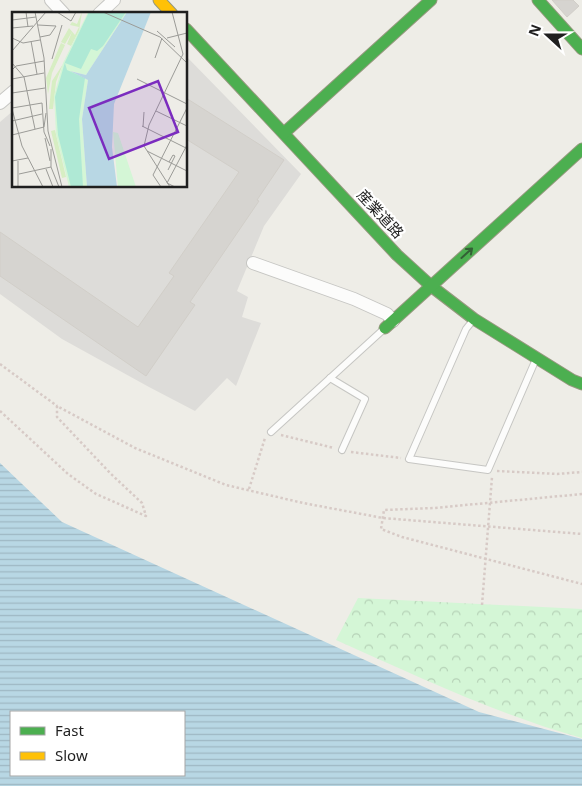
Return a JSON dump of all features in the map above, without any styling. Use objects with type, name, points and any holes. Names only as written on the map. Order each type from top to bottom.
[{"type":"main road","points":[[159,0],[170,12]]},
{"type":"main road","points":[[284,133],[431,0]]},
{"type":"main road","points":[[538,0],[582,49]]},
{"type":"main road","name":"産業道路","points":[[188,31],[398,255],[431,286],[474,319],[572,380],[582,384]]},
{"type":"main road","points":[[389,325],[582,149]]},
{"type":"street","points":[[51,0],[62,12]]},
{"type":"street","points":[[101,12],[114,0]]},
{"type":"street","points":[[253,263],[354,299],[387,314],[389,325]]},
{"type":"lane","points":[[474,319],[466,328],[410,459],[488,470],[536,358]]},
{"type":"lane","points":[[272,432],[389,325]]},
{"type":"lane","points":[[330,378],[365,399],[342,450]]},
{"type":"path","points":[[0,364],[57,406],[135,448],[226,485],[304,503],[383,518],[582,534]]},
{"type":"path","points":[[0,411],[68,474],[96,494],[146,516],[142,504],[57,417],[57,406]]},
{"type":"path","points":[[249,490],[264,439]]},
{"type":"path","points":[[482,605],[493,470],[557,474],[582,472]]},
{"type":"path","points":[[582,494],[434,508],[384,510],[381,529],[402,537],[582,584]]},
{"type":"shaded area","points":[[188,58],[301,174],[264,226],[237,291],[248,297],[242,317],[261,323],[236,386],[227,378],[195,411],[62,339],[0,294],[0,122],[12,112],[12,188],[188,188]]},
{"type":"green space","points":[[358,598],[582,609],[582,738],[488,706],[336,640]]},
{"type":"water","points":[[0,463],[62,522],[479,712],[582,739],[582,786],[0,786]]},
{"type":"building","points":[[552,0],[573,0],[579,6],[567,17]]},
{"type":"building","points":[[188,99],[284,160],[257,200],[259,201],[190,302],[195,305],[146,376],[0,276],[0,232],[138,327],[174,276],[169,273],[239,172],[188,140]]},
{"type":"traffic: fast","points":[[284,133],[431,0]]},
{"type":"traffic: fast","points":[[538,0],[582,49]]},
{"type":"traffic: fast","points":[[188,31],[397,255],[431,286],[474,319],[572,380],[582,384]]},
{"type":"traffic: fast","points":[[385,328],[582,149]]},
{"type":"traffic: slow","points":[[159,0],[170,12]]}]
